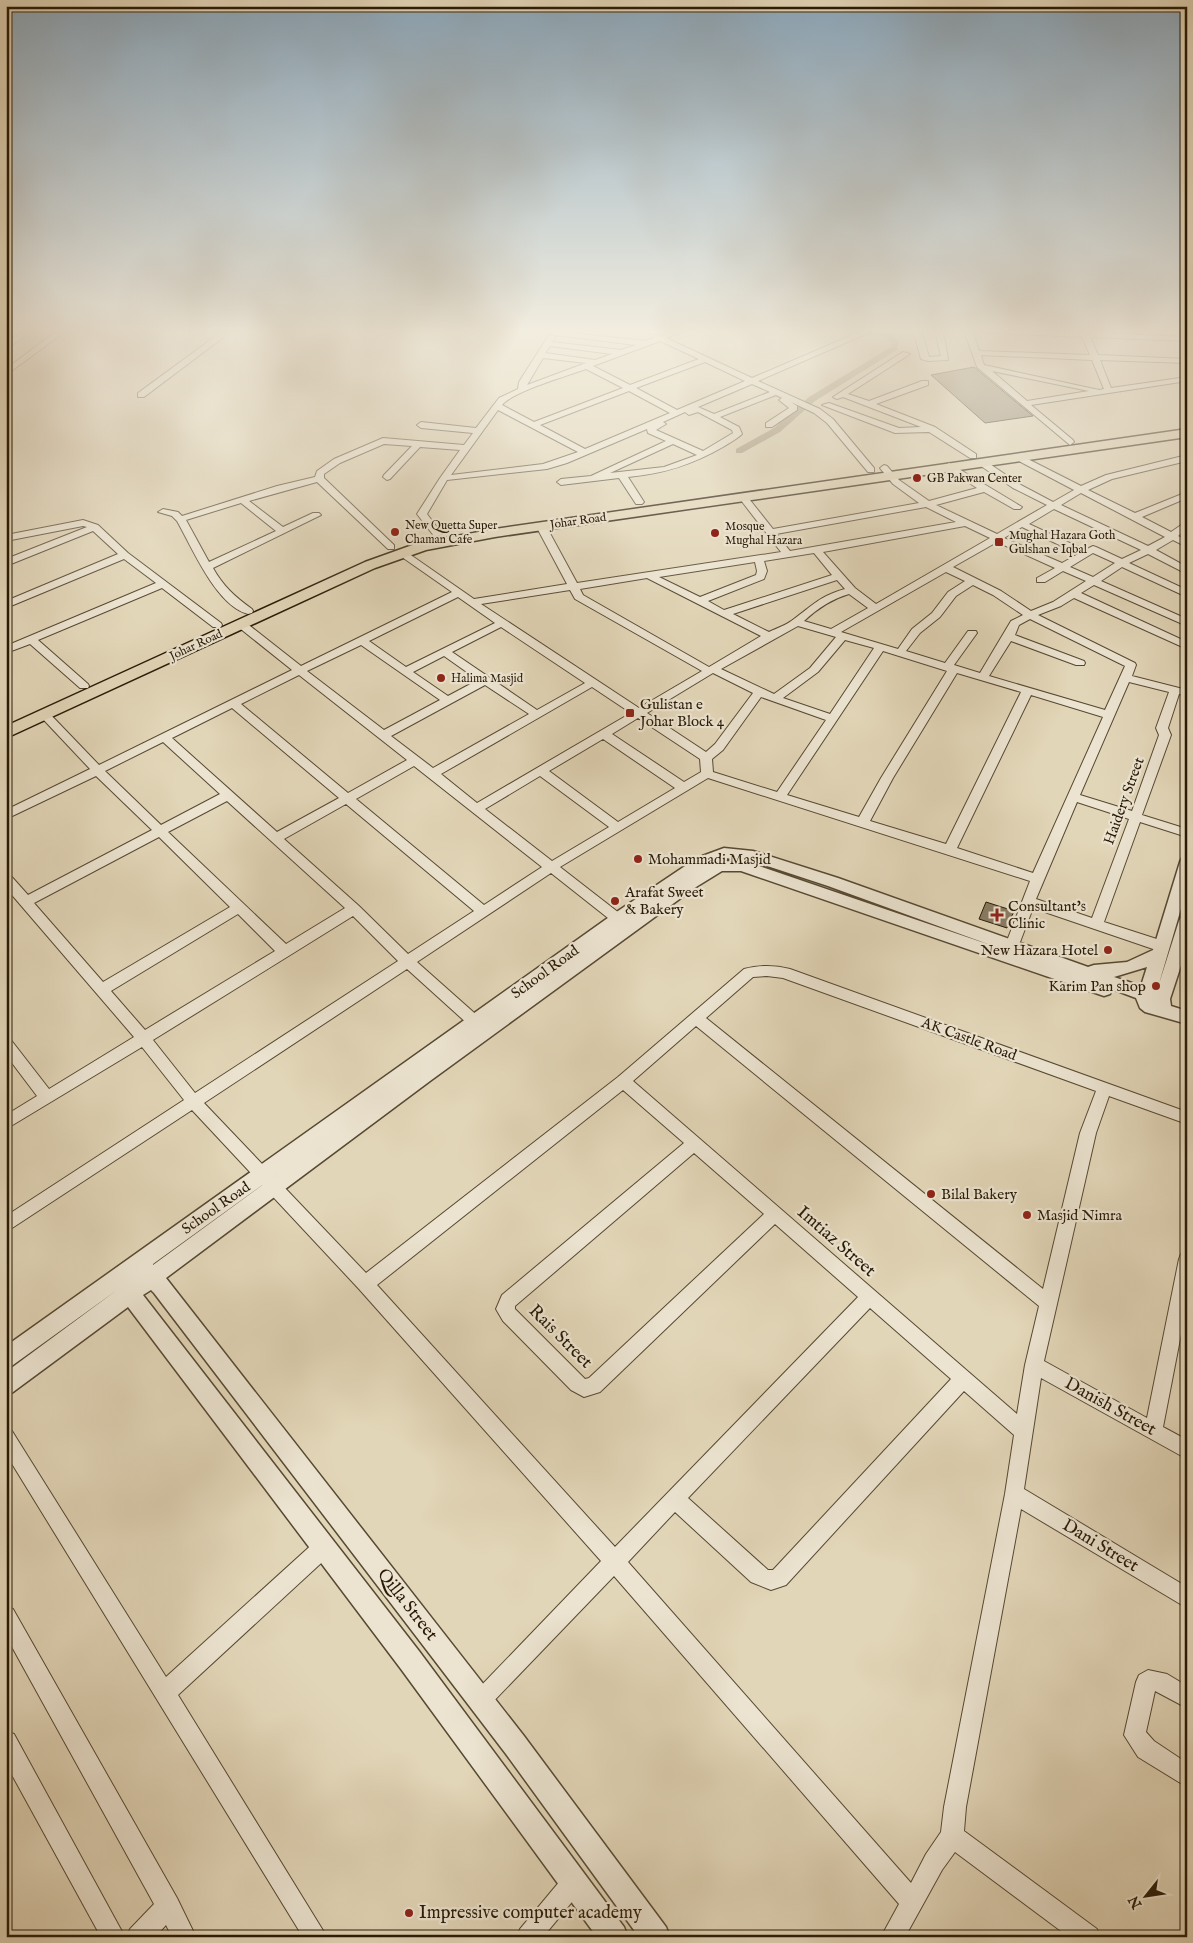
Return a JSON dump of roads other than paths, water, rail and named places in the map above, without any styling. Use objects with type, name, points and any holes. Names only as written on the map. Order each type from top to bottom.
[{"type":"main road","name":"Johar Road","points":[[6,733],[396,550],[540,526],[743,497],[882,471],[949,466],[1070,442],[1187,425]]},
{"type":"main road","name":"Johar Road","points":[[6,720],[248,610],[438,534],[638,502],[977,459],[1018,456],[1187,433]]},
{"type":"street","points":[[438,534],[422,514],[464,448],[486,421]]},
{"type":"street","points":[[525,421],[585,452]]},
{"type":"street","points":[[533,425],[544,421]]},
{"type":"street","points":[[444,478],[544,467],[659,421]]},
{"type":"street","points":[[671,421],[650,430],[702,454]]},
{"type":"street","points":[[561,482],[614,475],[623,476],[676,467],[738,434],[736,429],[720,421]]},
{"type":"street","points":[[769,425],[775,421]]},
{"type":"street","points":[[828,421],[882,471],[927,504],[997,538],[1187,623]]},
{"type":"street","points":[[869,421],[898,431],[933,429]]},
{"type":"street","points":[[914,421],[933,429],[977,459],[1002,480],[1149,549],[1187,571]]},
{"type":"street","points":[[1046,421],[1070,442]]},
{"type":"street","points":[[421,425],[477,432]]},
{"type":"street","points":[[319,479],[320,473],[337,461],[383,441],[464,448]]},
{"type":"street","points":[[593,478],[672,441]]},
{"type":"street","points":[[387,477],[419,443]]},
{"type":"street","points":[[1018,456],[1080,490],[1187,544]]},
{"type":"street","points":[[775,699],[814,670],[837,635],[875,608],[944,567],[1080,490],[1116,475],[1187,458]]},
{"type":"street","points":[[949,466],[962,476],[1017,506]]},
{"type":"street","points":[[623,476],[638,502]]},
{"type":"street","points":[[181,519],[280,488],[319,479]]},
{"type":"street","points":[[319,479],[396,550],[502,623],[594,682],[706,758]]},
{"type":"street","points":[[771,532],[927,504],[985,489]]},
{"type":"street","points":[[1134,517],[1187,495]]},
{"type":"street","points":[[743,497],[787,554]]},
{"type":"street","points":[[243,500],[282,531]]},
{"type":"street","points":[[163,512],[175,514],[181,519],[214,581],[229,597],[248,610]]},
{"type":"street","points":[[206,567],[316,515]]},
{"type":"street","points":[[6,538],[83,523],[95,527],[125,555],[217,625]]},
{"type":"street","points":[[471,602],[816,550],[966,523]]},
{"type":"street","points":[[1022,524],[1086,554]]},
{"type":"street","points":[[982,678],[1009,636],[1015,623],[1057,604],[1123,562],[1172,536],[1187,524]]},
{"type":"street","points":[[540,526],[579,597],[711,670],[775,699],[832,718]]},
{"type":"street","points":[[6,563],[95,527]]},
{"type":"street","points":[[1041,580],[1095,549],[1187,593]]},
{"type":"street","points":[[816,550],[851,590],[875,608]]},
{"type":"street","points":[[6,605],[125,555]]},
{"type":"street","points":[[700,601],[760,577],[762,571],[759,558]]},
{"type":"street","points":[[944,567],[997,593],[1030,615],[1131,665],[1127,678],[1037,879],[1012,946]]},
{"type":"street","points":[[648,575],[769,636]]},
{"type":"street","points":[[724,613],[839,576]]},
{"type":"street","points":[[899,654],[916,631],[936,615],[952,594],[973,581]]},
{"type":"street","points":[[6,650],[162,584]]},
{"type":"street","points":[[476,809],[769,636],[797,622],[811,609],[831,596],[851,590]]},
{"type":"street","points":[[6,815],[458,593]]},
{"type":"street","points":[[1074,594],[1187,646]]},
{"type":"street","points":[[797,622],[899,654],[1110,715]]},
{"type":"street","points":[[406,671],[502,623]]},
{"type":"street","points":[[241,624],[618,919]]},
{"type":"street","points":[[863,822],[972,632]]},
{"type":"street","points":[[1009,636],[1080,663]]},
{"type":"street","points":[[31,639],[84,686]]},
{"type":"street","points":[[361,640],[448,701]]},
{"type":"street","points":[[779,798],[880,648]]},
{"type":"street","points":[[445,652],[537,715]]},
{"type":"street","points":[[1127,678],[1181,691]]},
{"type":"street","points":[[382,736],[486,680]]},
{"type":"street","points":[[432,774],[594,682]]},
{"type":"street","name":"Haidery Street","points":[[1097,924],[1165,735],[1162,728],[1181,691]]},
{"type":"street","points":[[706,758],[718,747],[759,692]]},
{"type":"street","points":[[950,850],[1027,692]]},
{"type":"street","points":[[234,704],[483,911]]},
{"type":"street","points":[[45,715],[97,770],[284,951]]},
{"type":"street","points":[[604,734],[683,787]]},
{"type":"street","points":[[164,737],[354,909],[407,961],[475,1022]]},
{"type":"street","points":[[706,758],[707,774]]},
{"type":"street","points":[[276,838],[414,761]]},
{"type":"street","points":[[541,771],[617,826]]},
{"type":"street","points":[[6,1225],[550,867],[707,774],[779,798],[863,822],[1037,879]]},
{"type":"street","points":[[26,902],[228,795]]},
{"type":"street","points":[[1074,798],[1187,833]]},
{"type":"street","name":"School Road","points":[[6,1358],[124,1286],[268,1182],[424,1076],[673,889],[702,862],[724,853],[752,856],[1012,946],[1050,966],[1079,969],[1187,1018]]},
{"type":"street","points":[[1155,1002],[1160,950],[1187,862]]},
{"type":"street","name":"School Road","points":[[268,1182],[475,1022],[618,919],[719,866],[742,866],[1155,1002],[1187,1010]]},
{"type":"street","points":[[6,878],[144,1039],[194,1102],[365,1284],[614,1561],[913,1903]]},
{"type":"street","points":[[1029,902],[1097,924],[1160,950]]},
{"type":"street","points":[[102,990],[240,907]]},
{"type":"street","points":[[6,1123],[354,909]]},
{"type":"street","points":[[1155,1002],[1187,921]]},
{"type":"street","points":[[1079,969],[1102,972],[1124,970],[1144,964],[1160,950]]},
{"type":"street","name":"AK Castle Road","points":[[698,1019],[749,973],[771,970],[785,973],[1187,1118]]},
{"type":"street","points":[[365,1284],[698,1019],[1048,1304]]},
{"type":"street","points":[[6,1044],[47,1098]]},
{"type":"street","name":"Imtiaz Street","points":[[623,1080],[774,1215],[1024,1432]]},
{"type":"street","points":[[892,1937],[913,1903],[934,1862],[952,1836],[956,1797],[1014,1494],[1034,1365],[1088,1133],[1104,1088]]},
{"type":"street","name":"Rais Street","points":[[695,1143],[508,1301],[505,1309],[509,1315],[577,1384],[584,1388],[594,1386],[774,1215]]},
{"type":"street","points":[[1153,1431],[1187,1259]]},
{"type":"street","name":"Qilla Street","points":[[146,1270],[480,1700],[656,1937]]},
{"type":"street","points":[[6,1385],[124,1286]]},
{"type":"street","name":"Qilla Street","points":[[124,1286],[410,1660],[614,1937]]},
{"type":"street","points":[[480,1700],[869,1297]]},
{"type":"street","name":"Danish Street","points":[[1034,1365],[1187,1450]]},
{"type":"street","points":[[674,1498],[758,1575],[766,1580],[779,1578],[962,1380]]},
{"type":"street","points":[[6,1437],[316,1937]]},
{"type":"street","name":"Dani Street","points":[[1014,1494],[1187,1598]]},
{"type":"street","points":[[165,1692],[324,1547]]},
{"type":"street","points":[[6,1616],[185,1937]]},
{"type":"street","points":[[1187,1698],[1160,1681],[1148,1680],[1135,1735],[1146,1749],[1187,1776]]},
{"type":"street","points":[[6,1742],[114,1937]]},
{"type":"street","points":[[952,1836],[1089,1937]]},
{"type":"street","points":[[528,1937],[573,1883]]},
{"type":"street","points":[[138,1937],[169,1906]]},
{"type":"waterway","points":[[739,451],[777,430],[788,421]]},
{"type":"place","name":"GB Pakwan Center","points":[[917,478]]},
{"type":"place","name":"New Quetta Super Chaman Cafe","points":[[395,532]]},
{"type":"place","name":"Mosque Mughal Hazara","points":[[715,533]]},
{"type":"place","name":"Mughal Hazara Goth Gulshan e Iqbal","points":[[999,542]]},
{"type":"place","name":"Halima Masjid","points":[[441,678]]},
{"type":"place","name":"Gulistan e Johar Block 4","points":[[630,713]]},
{"type":"place","name":"Mohammadi Masjid","points":[[638,859]]},
{"type":"place","name":"Arafat Sweet & Bakery","points":[[615,901]]},
{"type":"place","name":"Consultant's Clinic","points":[[997,915]]},
{"type":"place","name":"New Hazara Hotel","points":[[1108,950]]},
{"type":"place","name":"Karim Pan shop","points":[[1156,986]]},
{"type":"place","name":"Bilal Bakery","points":[[931,1194]]},
{"type":"place","name":"Masjid Nimra","points":[[1027,1215]]},
{"type":"place","name":"Impressive computer academy","points":[[409,1913]]}]
